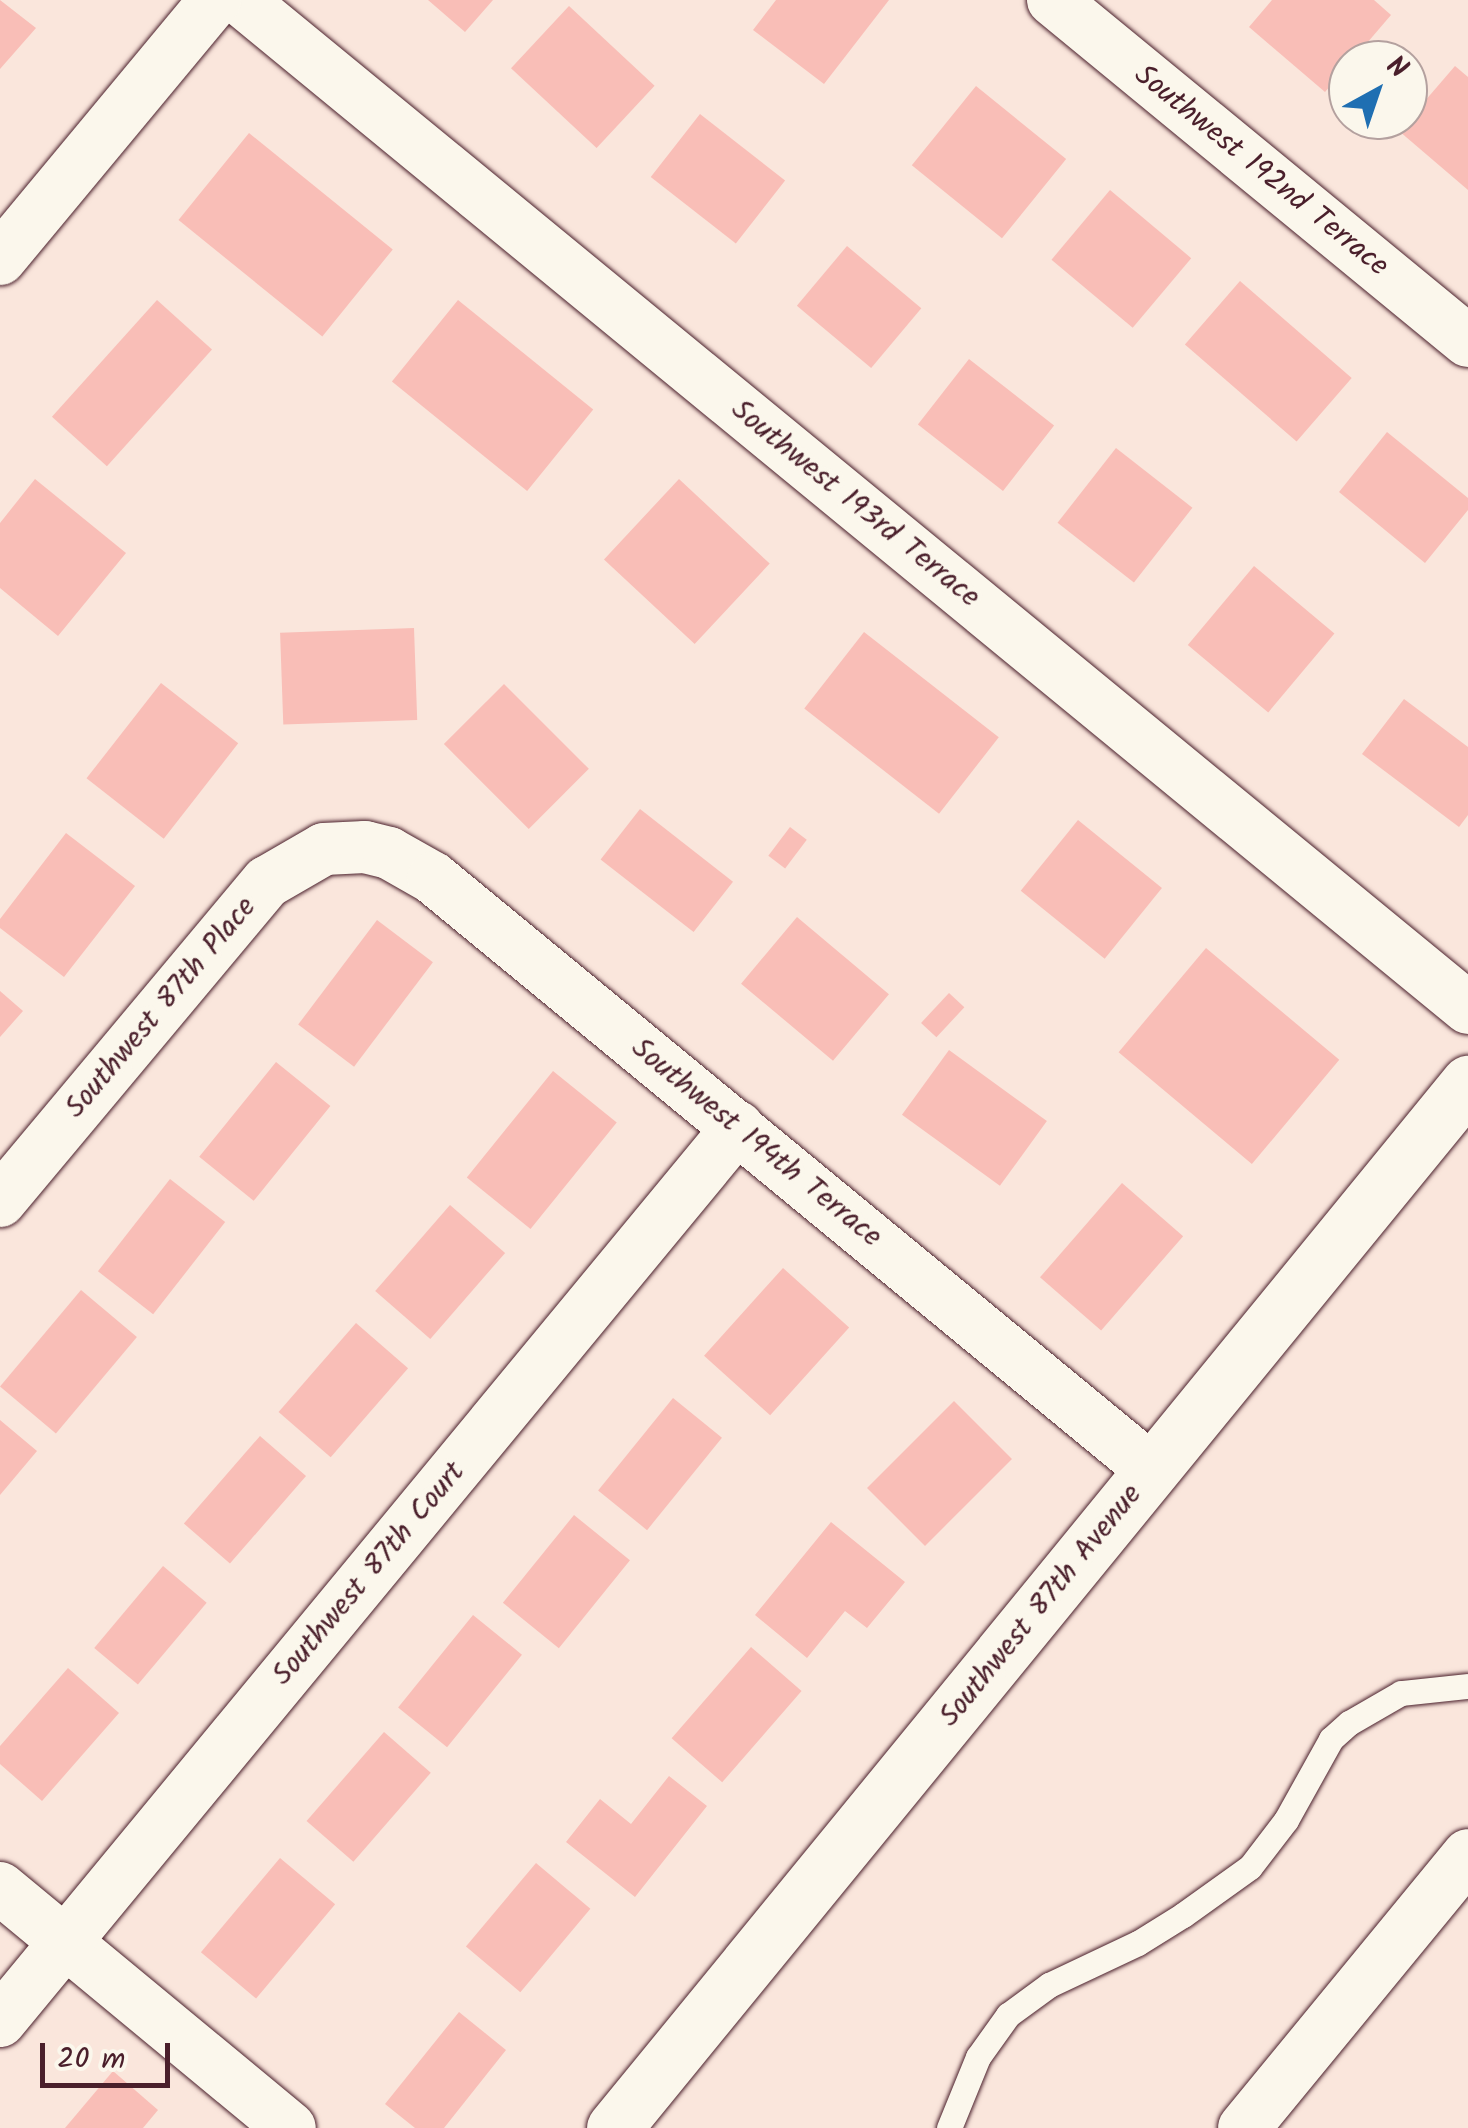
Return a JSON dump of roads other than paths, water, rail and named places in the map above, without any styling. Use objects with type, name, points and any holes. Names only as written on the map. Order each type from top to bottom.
[{"type":"street","points":[[0,260],[215,0]]},
{"type":"street","name":"Southwest 193rd Terrace","points":[[241,0],[1468,1008]]},
{"type":"street","name":"Southwest 192nd Terrace","points":[[1053,0],[1468,341]]},
{"type":"street","name":"Southwest 194th Terrace","points":[[345,846],[390,853],[433,878],[1152,1470]]},
{"type":"street","name":"Southwest 87th Place","points":[[0,1202],[248,900],[306,856],[345,846]]},
{"type":"street","name":"Southwest 87th Avenue","points":[[614,2128],[1468,1083]]},
{"type":"street","name":"Southwest 87th Court","points":[[0,2021],[738,1128]]},
{"type":"street","points":[[1244,2128],[1468,1856]]},
{"type":"street","points":[[0,1888],[290,2128]]},
{"type":"lane","points":[[949,2128],[978,2057],[1008,2016],[1050,1985],[1168,1924],[1250,1867],[1286,1820],[1331,1739],[1349,1723],[1401,1693],[1468,1686]]}]
